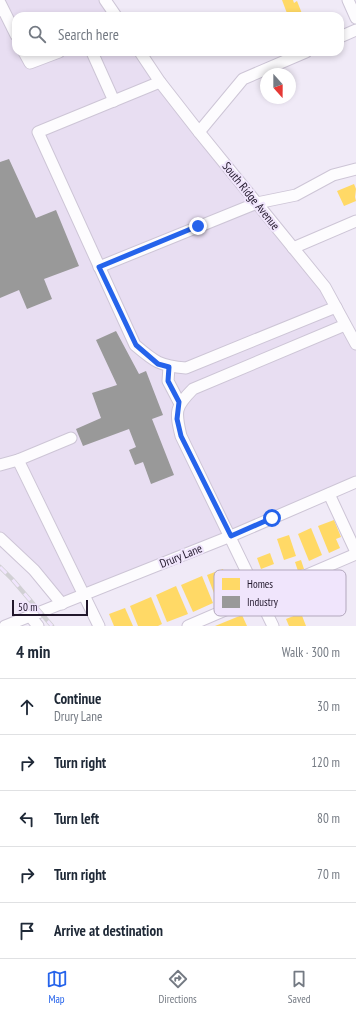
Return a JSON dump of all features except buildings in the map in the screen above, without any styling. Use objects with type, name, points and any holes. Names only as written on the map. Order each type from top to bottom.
[{"type":"street","points":[[105,0],[113,12]]},
{"type":"street","points":[[348,0],[356,18]]},
{"type":"street","points":[[0,3],[12,27]]},
{"type":"street","points":[[344,35],[356,30]]},
{"type":"street","points":[[26,56],[30,64],[49,56]]},
{"type":"street","points":[[94,56],[114,101]]},
{"type":"street","name":"South Ridge Avenue","points":[[143,56],[160,82],[199,132],[325,287],[356,344]]},
{"type":"street","points":[[199,132],[243,79],[297,56]]},
{"type":"street","points":[[160,82],[38,132],[136,345],[158,364],[169,367],[186,368],[336,307]]},
{"type":"street","points":[[99,267],[257,203],[296,195],[333,175],[356,168]]},
{"type":"street","points":[[293,248],[356,220]]},
{"type":"street","points":[[179,402],[193,389],[346,325]]},
{"type":"street","points":[[169,367],[168,381],[179,402],[177,419],[181,436],[247,570]]},
{"type":"street","points":[[0,465],[18,460],[72,438]]},
{"type":"street","points":[[18,460],[99,626]]},
{"type":"street","name":"Drury Lane","points":[[5,626],[231,536],[356,482]]},
{"type":"street","points":[[318,570],[356,553],[329,494]]},
{"type":"street","points":[[0,538],[34,570],[62,604]]},
{"type":"street","points":[[188,626],[214,615]]},
{"type":"street","points":[[30,616],[38,626]]},
{"type":"street","points":[[268,616],[273,626]]},
{"type":"shaded area","points":[[0,0],[105,0],[113,12],[12,12],[12,56],[143,56],[325,287],[356,344],[356,482],[62,604],[0,538]]},
{"type":"railway","points":[[0,567],[52,626]]},
{"type":"route","points":[[198,226],[99,267],[136,345],[158,364],[169,367],[168,381],[179,402],[177,419],[181,436],[231,536],[272,518]]}]
